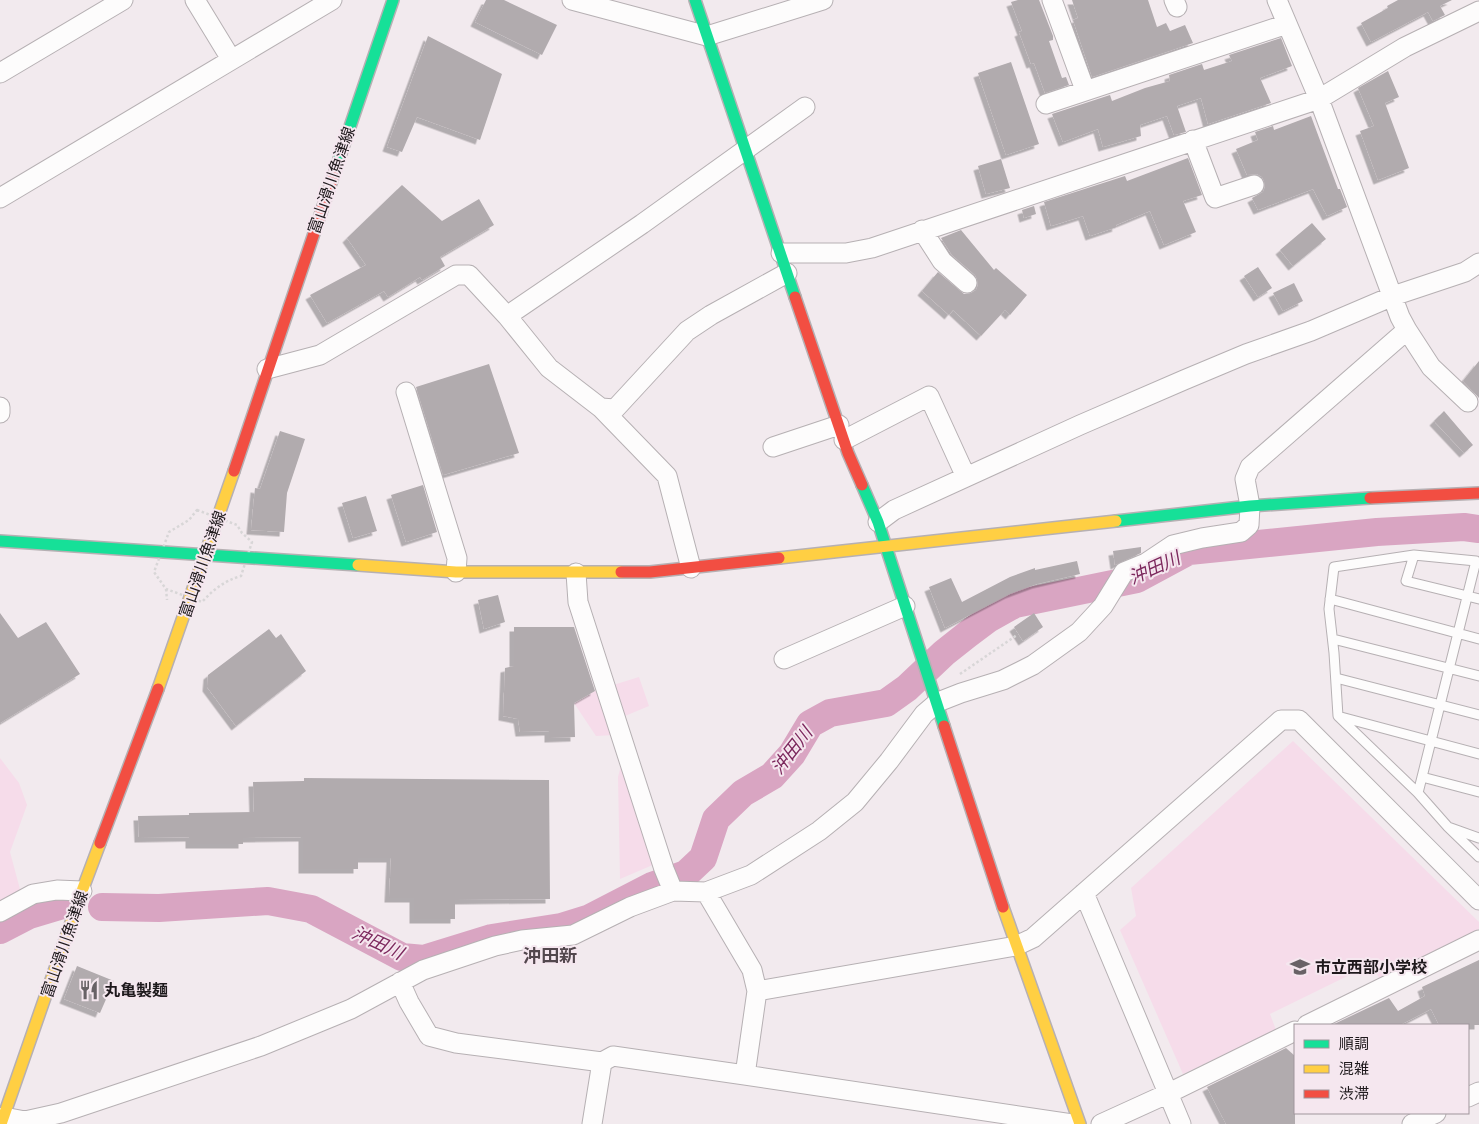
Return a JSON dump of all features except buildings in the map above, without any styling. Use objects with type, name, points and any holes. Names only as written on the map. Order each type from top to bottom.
[{"type":"street","points":[[0,73],[122,0]]},
{"type":"street","points":[[195,0],[231,59]]},
{"type":"street","points":[[0,198],[332,0]]},
{"type":"street","name":"富山滑川魚津線","points":[[3,1121],[82,891],[135,753],[206,554],[392,0]]},
{"type":"street","points":[[572,0],[707,36],[823,0]]},
{"type":"street","points":[[695,0],[842,433],[878,522],[1016,946],[1080,1124]]},
{"type":"street","points":[[1052,0],[1085,90]]},
{"type":"street","points":[[1277,0],[1319,99],[1400,317],[1431,367],[1468,402]]},
{"type":"street","points":[[781,253],[846,253],[872,248],[1319,99],[1405,47],[1479,11]]},
{"type":"street","points":[[1046,104],[1287,24]]},
{"type":"street","points":[[507,316],[746,151],[805,107]]},
{"type":"street","points":[[1194,140],[1215,198],[1254,185]]},
{"type":"street","points":[[922,230],[942,261],[967,283]]},
{"type":"street","points":[[878,522],[894,510],[1114,410],[1246,354],[1311,331],[1393,296],[1465,272],[1479,263]]},
{"type":"street","points":[[602,408],[615,409],[687,332],[711,315],[788,272]]},
{"type":"street","points":[[267,369],[320,355],[456,275],[469,274],[507,316],[549,368],[602,408],[667,476],[692,568]]},
{"type":"street","points":[[3,1121],[64,1118],[261,1046],[351,1009],[423,970],[495,946],[522,940],[573,935],[630,907],[674,891],[706,892],[751,875],[819,831],[855,802],[924,714],[938,702],[1003,680],[1033,665],[1079,632],[1104,606],[1124,572],[1146,563],[1174,545],[1202,538],[1241,532],[1249,526],[1250,506],[1245,479],[1250,467],[1407,330]]},
{"type":"street","points":[[406,392],[456,558],[456,572]]},
{"type":"street","points":[[773,447],[842,433],[929,396],[966,477]]},
{"type":"street","points":[[0,407],[0,413]]},
{"type":"street","points":[[0,541],[456,572],[650,572],[1250,506],[1361,498],[1479,493]]},
{"type":"street","points":[[576,573],[578,602],[664,869],[674,891]]},
{"type":"street","points":[[784,659],[905,606]]},
{"type":"street","points":[[757,991],[1016,946],[1033,938],[1281,720],[1298,720],[1479,900]]},
{"type":"street","points":[[0,912],[34,894],[58,890],[82,891]]},
{"type":"street","points":[[706,892],[752,970],[757,991],[745,1074]]},
{"type":"street","points":[[1084,893],[1170,1093],[1181,1124]]},
{"type":"street","points":[[1309,1024],[1479,940]]},
{"type":"street","points":[[400,982],[409,1002],[430,1036],[456,1043],[602,1062],[612,1056],[745,1074],[1072,1124]]},
{"type":"street","points":[[1101,1124],[1170,1093],[1294,1031]]},
{"type":"street","points":[[592,1124],[602,1062]]},
{"type":"street","points":[[1412,1124],[1434,1114]]},
{"type":"lane","points":[[1414,555],[1406,581],[1479,599]]},
{"type":"lane","points":[[1418,793],[1477,561],[1414,555],[1334,567],[1329,609],[1338,716],[1418,793],[1448,827],[1479,856]]},
{"type":"lane","points":[[1330,599],[1479,639]]},
{"type":"lane","points":[[1333,639],[1479,676]]},
{"type":"lane","points":[[1336,678],[1479,714]]},
{"type":"lane","points":[[1338,716],[1479,754]]},
{"type":"lane","points":[[1422,777],[1479,792]]},
{"type":"lane","points":[[1448,827],[1479,838]]},
{"type":"path","points":[[957,677],[1017,635]]},
{"type":"shaded area","points":[[639,677],[649,706],[625,716],[614,735],[596,736],[574,703],[597,690]]},
{"type":"shaded area","name":"市立西部小学校","points":[[1293,741],[1479,922],[1479,929],[1379,978],[1372,964],[1270,1014],[1276,1030],[1183,1074],[1120,930],[1136,916],[1131,888]]},
{"type":"shaded area","points":[[0,758],[19,783],[27,805],[10,852],[21,893],[0,904]]},
{"type":"shaded area","points":[[622,762],[655,864],[620,879],[618,777]]},
{"type":"waterway","name":"沖田川","points":[[102,907],[159,908],[268,901],[311,909],[402,957],[424,959],[492,938],[561,927],[590,918],[652,886],[686,874],[703,858],[716,819],[743,793],[772,776],[792,754],[810,724],[830,713],[886,703],[907,688],[944,653],[968,634],[988,619],[1015,604],[1137,579],[1189,551],[1377,532],[1464,527],[1479,529]]},
{"type":"waterway","name":"沖田川","points":[[0,930],[29,915],[59,906]]},
{"type":"traffic: fast","points":[[336,168],[393,0]]},
{"type":"traffic: fast","points":[[695,0],[795,297]]},
{"type":"traffic: fast","points":[[862,485],[878,522],[944,726]]},
{"type":"traffic: fast","points":[[1116,521],[1250,506],[1370,498]]},
{"type":"traffic: fast","points":[[0,541],[358,565]]},
{"type":"traffic: slow","points":[[158,689],[234,471]]},
{"type":"traffic: slow","points":[[779,558],[1116,521]]},
{"type":"traffic: slow","points":[[358,565],[456,572],[621,572]]},
{"type":"traffic: slow","points":[[1,1124],[100,843]]},
{"type":"traffic: slow","points":[[1003,907],[1080,1124]]},
{"type":"traffic: jam","points":[[234,471],[336,168]]},
{"type":"traffic: jam","points":[[795,297],[848,453],[862,485]]},
{"type":"traffic: jam","points":[[1370,498],[1479,493]]},
{"type":"traffic: jam","points":[[621,572],[650,572],[779,558]]},
{"type":"traffic: jam","points":[[100,843],[158,689]]},
{"type":"traffic: jam","points":[[944,726],[1003,907]]},
{"type":"place","name":"市立西部小学校","points":[[1300,967]]},
{"type":"place","name":"丸亀製麺","points":[[89,990]]},
{"type":"district","name":"沖田新","points":[[550,955]]}]
